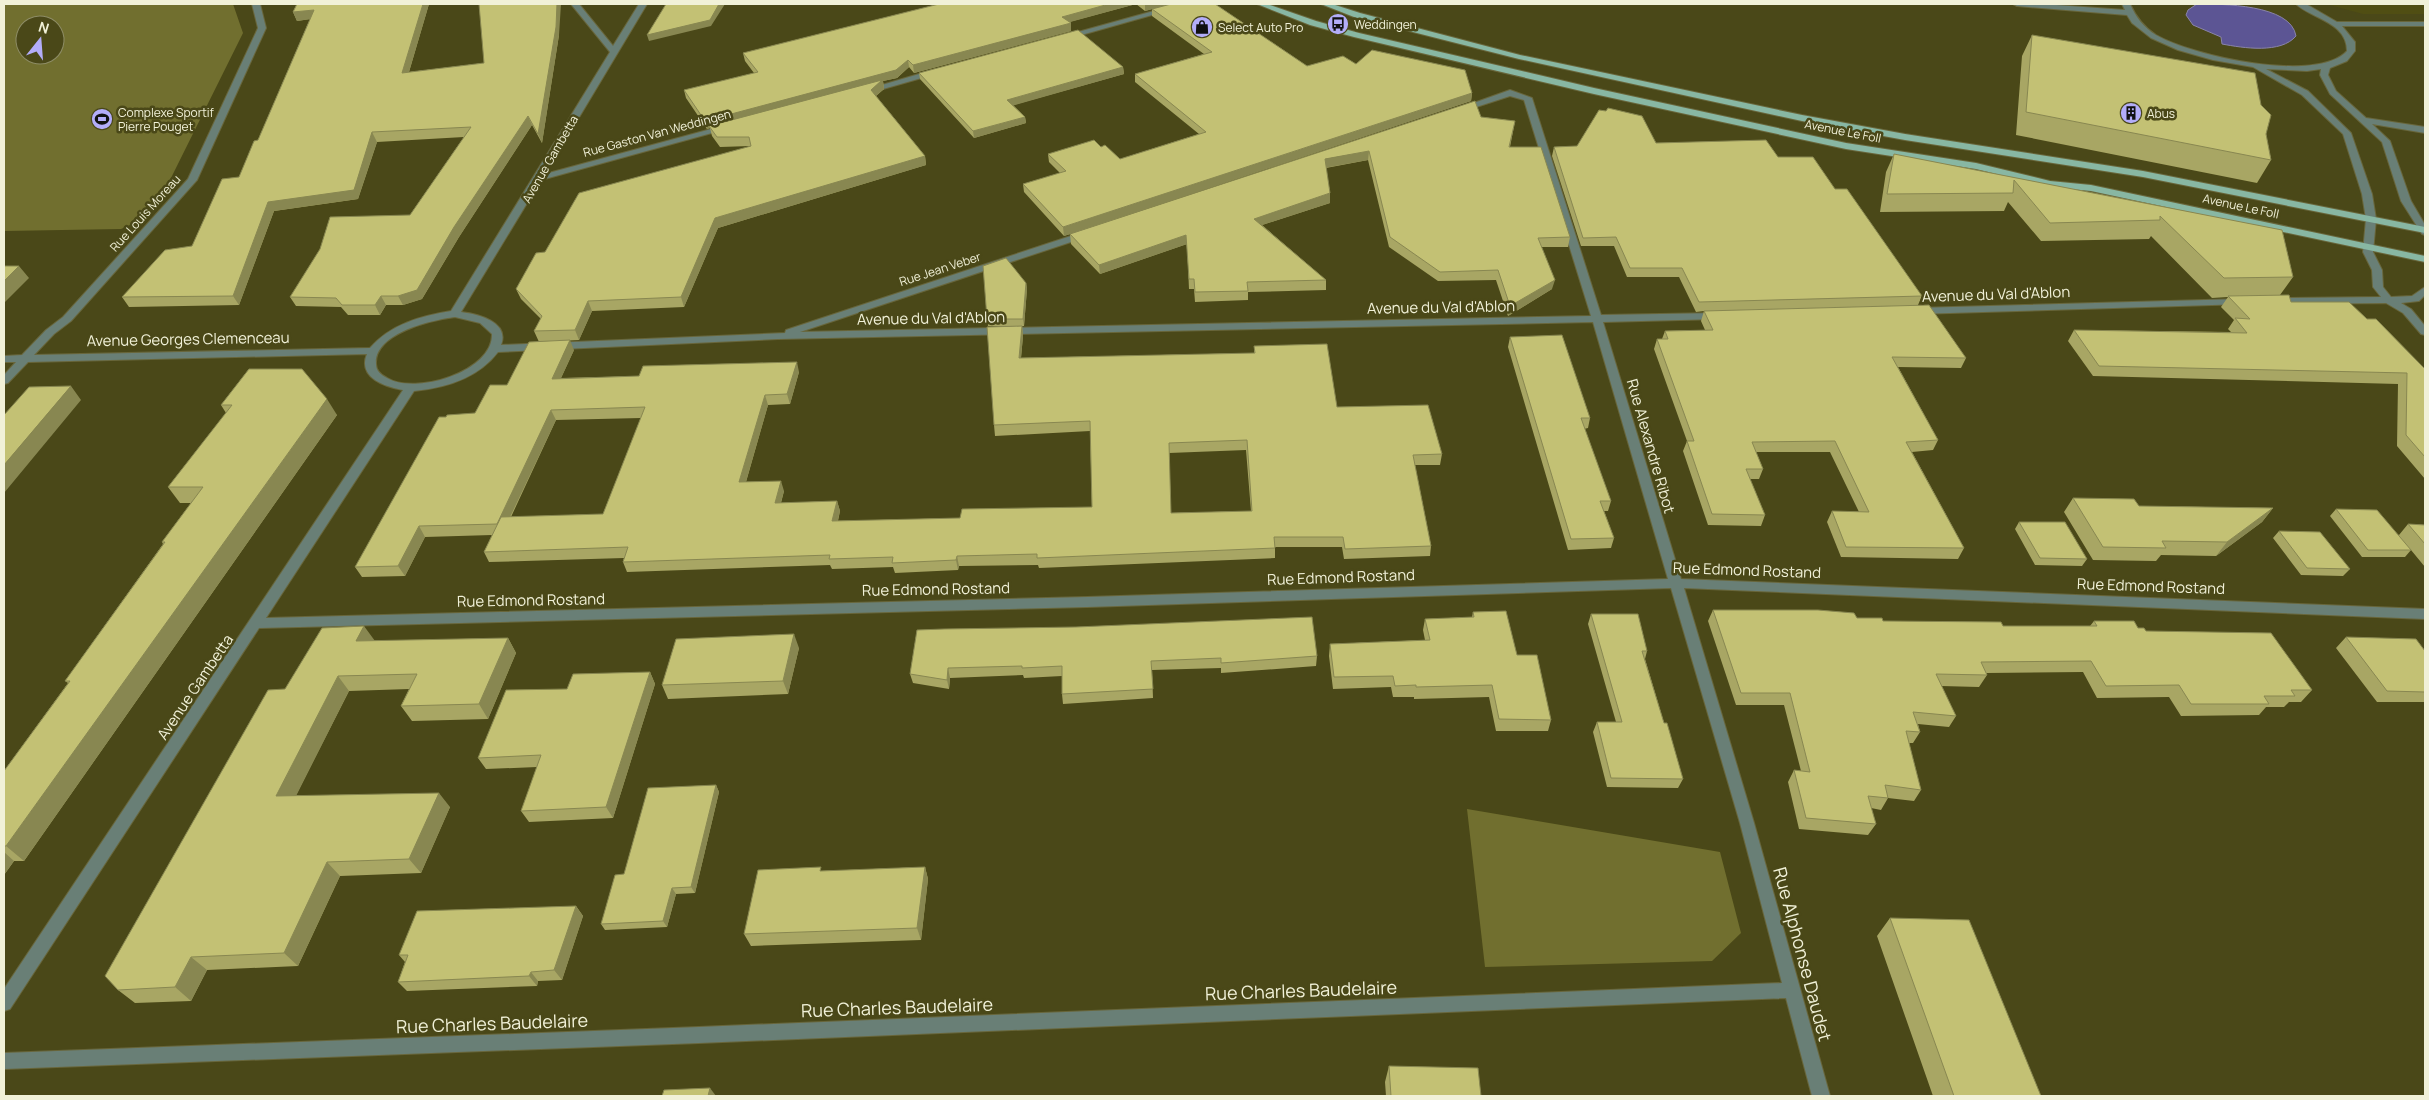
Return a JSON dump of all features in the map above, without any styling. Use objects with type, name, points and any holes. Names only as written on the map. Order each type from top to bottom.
[{"type":"main road","name":"Avenue Le Foll","points":[[1261,4],[1313,23],[1357,35],[1594,91],[1846,146],[1939,160],[2050,184],[2091,188],[2425,259]]},
{"type":"main road","name":"Avenue Le Foll","points":[[1325,4],[1519,57],[1802,118],[1905,138],[2143,174],[2425,231]]},
{"type":"street","name":"Rue Louis Moreau","points":[[4,381],[66,319],[192,180],[262,28],[256,4]]},
{"type":"street","points":[[575,4],[612,51]]},
{"type":"street","name":"Avenue Gambetta","points":[[455,314],[539,178],[612,51],[643,4]]},
{"type":"street","points":[[1054,40],[1188,4]]},
{"type":"street","points":[[2017,4],[2129,13]]},
{"type":"street","points":[[2126,4],[2129,13],[2149,32],[2174,45],[2205,56],[2257,67],[2295,69],[2326,66],[2344,60],[2352,50],[2350,38],[2337,24],[2300,4]]},
{"type":"street","points":[[2337,24],[2425,24]]},
{"type":"street","points":[[2326,66],[2324,75],[2327,84],[2341,100],[2366,120],[2386,140],[2406,201],[2425,231]]},
{"type":"street","points":[[2257,67],[2298,89],[2343,128],[2351,142],[2367,194],[2371,219],[2368,252],[2376,270],[2378,287],[2388,300],[2408,311],[2425,332]]},
{"type":"street","points":[[863,91],[949,68]]},
{"type":"street","name":"Rue Alexandre Ribot","points":[[1453,112],[1510,93],[1528,98],[1598,319],[1747,823]]},
{"type":"street","points":[[2366,120],[2425,130]]},
{"type":"street","name":"Rue Gaston Van Weddingen","points":[[539,178],[739,124]]},
{"type":"street","name":"Rue Jean Veber","points":[[778,336],[1097,230]]},
{"type":"street","name":"Avenue du Val d'Ablon","points":[[1902,311],[2255,301],[2414,299],[2425,290]]},
{"type":"street","points":[[455,314],[473,315],[486,320],[495,328],[498,338],[494,349],[485,360],[464,374],[431,385],[393,386],[379,380],[372,372],[369,362],[374,351],[384,340],[398,330],[416,322],[455,314]]},
{"type":"street","name":"Avenue du Val d'Ablon","points":[[494,349],[778,336],[1734,316]]},
{"type":"street","name":"Avenue Georges Clemenceau","points":[[4,359],[374,351]]},
{"type":"street","name":"Avenue Gambetta","points":[[4,1003],[257,623],[411,387]]},
{"type":"street","name":"Rue Edmond Rostand","points":[[257,623],[1087,602],[1675,583],[2425,614]]},
{"type":"street","name":"Rue Alphonse Daudet","points":[[1747,823],[1791,990],[1822,1096]]},
{"type":"street","name":"Rue Charles Baudelaire","points":[[4,1061],[708,1035],[1791,990]]},
{"type":"shaded area","name":"Complexe Sportif Pierre Pouget","points":[[4,4],[233,4],[243,33],[168,184],[130,225],[121,229],[4,231]]},
{"type":"shaded area","points":[[2197,4],[2238,6],[2269,12],[2291,25],[2296,36],[2289,42],[2272,47],[2251,48],[2222,44],[2221,37],[2193,25],[2186,15],[2188,10]]},
{"type":"shaded area","points":[[2326,4],[2425,4],[2425,14],[2363,14]]},
{"type":"shaded area","points":[[1467,809],[1720,852],[1741,933],[1712,961],[1485,967]]},
{"type":"building","points":[[297,4],[423,4],[402,73],[484,63],[479,4],[557,4],[556,27],[538,134],[528,116],[454,227],[417,290],[398,296],[381,296],[375,305],[342,305],[336,298],[290,297],[320,249],[330,217],[410,215],[471,127],[372,132],[354,190],[268,202],[233,296],[122,297],[165,250],[192,246],[222,179],[239,177],[254,141],[258,140],[314,10],[293,12]]},
{"type":"building","points":[[666,4],[719,4],[710,20],[647,35]]},
{"type":"building","points":[[939,4],[1109,4],[1062,17],[1071,23],[913,65],[908,60],[896,70],[705,121],[684,90],[758,72],[743,53]]},
{"type":"building","points":[[1171,4],[1215,4],[1307,66],[1343,56],[1356,64],[1372,50],[1465,70],[1472,93],[1063,227],[1023,184],[1066,171],[1048,154],[1094,140],[1101,147],[1105,145],[1120,159],[1206,132],[1135,74],[1212,52],[1152,9]]},
{"type":"building","points":[[1078,30],[1123,67],[1007,100],[1025,117],[973,131],[919,73]]},
{"type":"building","name":"Abus","points":[[2032,35],[2255,73],[2261,105],[2271,115],[2266,134],[2271,160],[2026,112]]},
{"type":"building","points":[[882,80],[871,90],[925,156],[715,218],[681,297],[588,301],[575,330],[534,331],[542,316],[516,289],[536,253],[545,252],[579,193],[751,146],[749,137],[717,137],[709,126]]},
{"type":"building","points":[[1475,101],[1481,117],[1515,121],[1509,147],[1541,147],[1570,237],[1538,238],[1555,280],[1510,306],[1498,270],[1440,272],[1390,237],[1369,151],[1325,159],[1330,193],[1254,219],[1326,280],[1247,282],[1248,291],[1195,292],[1194,279],[1189,279],[1186,235],[1099,265],[1070,234]]},
{"type":"building","points":[[1608,108],[1642,116],[1656,143],[1766,140],[1778,157],[1813,157],[1835,189],[1847,189],[1922,296],[1699,302],[1682,268],[1630,268],[1616,237],[1583,238],[1554,147],[1577,146],[1599,110],[1606,111]]},
{"type":"building","points":[[1894,154],[2282,230],[2293,277],[2224,278],[2160,216],[2160,220],[2050,223],[2014,180],[2013,193],[1887,194]]},
{"type":"building","points":[[1006,258],[1026,283],[1023,319],[987,319],[983,266]]},
{"type":"building","points":[[4,266],[19,266],[4,281]]},
{"type":"building","points":[[2289,295],[2291,302],[2349,302],[2367,319],[2376,319],[2425,369],[2425,457],[2406,435],[2407,373],[2099,366],[2074,330],[2247,333],[2235,318],[2250,319],[2228,296]]},
{"type":"building","points":[[1929,305],[1966,358],[1892,357],[1938,440],[1906,442],[1964,548],[1846,547],[1832,511],[1869,512],[1835,441],[1752,442],[1763,469],[1746,469],[1765,515],[1712,514],[1687,441],[1694,441],[1657,339],[1668,339],[1665,331],[1713,330],[1704,311]]},
{"type":"building","points":[[1022,326],[1019,358],[1255,353],[1254,346],[1327,344],[1337,407],[1428,405],[1442,454],[1413,455],[1431,546],[1345,549],[1343,537],[1274,537],[1275,548],[1037,558],[1037,554],[957,556],[956,560],[892,563],[893,557],[829,559],[830,555],[623,562],[628,547],[484,552],[501,517],[603,514],[645,407],[551,410],[497,524],[419,526],[398,566],[355,567],[439,417],[475,413],[490,385],[507,385],[529,342],[570,340],[552,379],[639,376],[643,366],[797,362],[787,394],[765,395],[739,482],[781,481],[775,503],[837,501],[832,521],[960,518],[962,509],[1092,507],[1090,421],[994,425],[987,327]],"holes":[[[1247,440],[1252,511],[1171,513],[1169,443]]]},
{"type":"building","points":[[1562,335],[1590,418],[1581,418],[1611,501],[1600,501],[1614,538],[1571,539],[1510,337]]},
{"type":"building","points":[[249,369],[302,369],[327,399],[6,846],[4,846],[4,771],[70,681],[65,681],[165,542],[162,542],[203,487],[168,487],[232,405],[221,405]]},
{"type":"building","points":[[71,386],[4,465],[4,415],[29,387]]},
{"type":"building","points":[[2073,498],[2134,499],[2139,506],[2273,508],[2227,542],[2162,541],[2166,548],[2103,547]]},
{"type":"building","points":[[2336,509],[2377,510],[2411,550],[2368,550]]},
{"type":"building","points":[[2019,522],[2065,522],[2087,559],[2040,558]]},
{"type":"building","points":[[2408,524],[2425,525],[2425,544]]},
{"type":"building","points":[[2279,531],[2320,532],[2350,569],[2307,568]]},
{"type":"building","points":[[1713,610],[1818,610],[1854,613],[1857,618],[1882,618],[1883,621],[2001,622],[2003,626],[2097,626],[2094,621],[2134,621],[2138,628],[2144,628],[2146,631],[2271,633],[2312,690],[2291,690],[2295,696],[2264,696],[2269,704],[2191,704],[2179,685],[2106,686],[2091,661],[1981,662],[1987,675],[1936,674],[1956,716],[1913,712],[1920,732],[1906,731],[1921,790],[1885,785],[1888,798],[1868,796],[1876,824],[1806,818],[1794,770],[1810,772],[1790,693],[1741,693]]},
{"type":"building","points":[[1506,611],[1517,655],[1537,655],[1551,720],[1499,719],[1492,685],[1395,686],[1393,676],[1334,677],[1330,644],[1430,640],[1425,619],[1474,617],[1473,612]]},
{"type":"building","points":[[1591,614],[1638,614],[1647,651],[1642,651],[1664,723],[1667,723],[1683,779],[1611,778],[1597,722],[1622,722]]},
{"type":"building","points":[[1312,617],[1317,656],[1221,663],[1221,658],[1151,661],[1153,689],[1062,694],[1062,666],[948,668],[947,680],[910,674],[917,630],[1076,627]]},
{"type":"building","points":[[364,626],[356,641],[508,638],[479,704],[401,706],[417,674],[338,676],[276,796],[439,793],[409,859],[327,862],[284,953],[191,957],[175,987],[118,990],[105,976],[268,690],[285,689],[322,628]]},
{"type":"building","points":[[794,634],[783,681],[662,685],[676,639]]},
{"type":"building","points":[[2346,637],[2416,639],[2425,651],[2425,692],[2387,691]]},
{"type":"building","points":[[650,672],[606,807],[521,811],[541,755],[478,758],[506,690],[567,689],[573,674]]},
{"type":"building","points":[[716,785],[691,887],[672,888],[663,921],[601,924],[615,875],[624,874],[648,788]]},
{"type":"building","points":[[821,867],[820,871],[925,867],[917,928],[744,934],[758,870]]},
{"type":"building","points":[[576,906],[554,970],[531,972],[529,976],[398,982],[408,955],[399,955],[417,911]]},
{"type":"building","points":[[1890,918],[1969,920],[2041,1096],[1954,1096]]},
{"type":"building","points":[[1389,1066],[1478,1068],[1481,1096],[1391,1096]]},
{"type":"building","points":[[710,1088],[708,1096],[662,1096],[664,1090]]},
{"type":"place","name":"Weddingen","points":[[1338,24]]},
{"type":"place","name":"Select Auto Pro","points":[[1202,27]]},
{"type":"place","name":"Abus","points":[[2131,113]]},
{"type":"place","name":"Complexe Sportif Pierre Pouget","points":[[102,119]]}]
